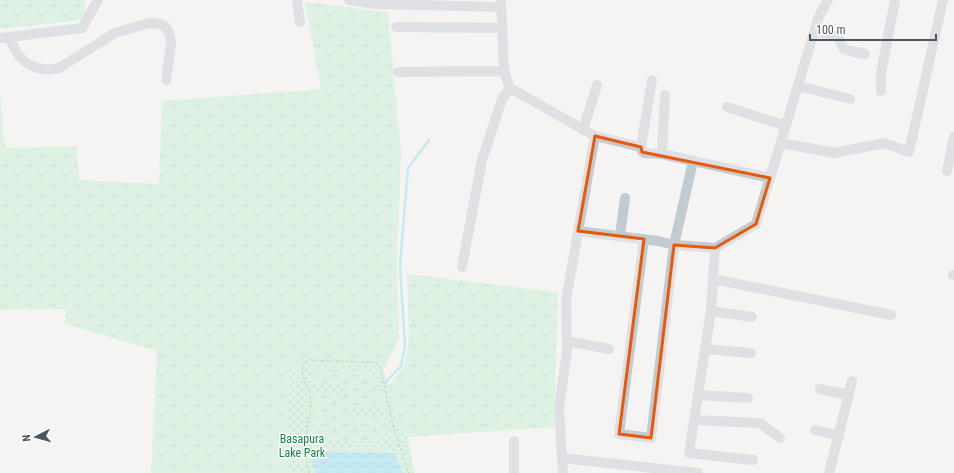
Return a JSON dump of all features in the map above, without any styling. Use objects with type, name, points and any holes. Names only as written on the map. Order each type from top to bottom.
[{"type":"street","points":[[4,38],[82,28],[98,0]]},
{"type":"street","points":[[298,0],[300,22]]},
{"type":"street","points":[[422,0],[501,3]]},
{"type":"street","points":[[578,231],[674,245],[715,248],[756,224],[819,16],[828,0]]},
{"type":"street","points":[[881,91],[881,73],[895,0]]},
{"type":"street","points":[[781,143],[834,153],[884,144],[908,152],[943,0]]},
{"type":"street","points":[[354,1],[398,5],[501,3]]},
{"type":"street","points":[[501,3],[504,71],[510,88],[595,136],[641,147]]},
{"type":"street","points":[[4,38],[25,62],[33,66],[53,70],[59,68],[115,33],[149,23],[160,24],[166,27],[170,36],[171,44],[166,80]]},
{"type":"street","points":[[396,27],[502,28]]},
{"type":"street","points":[[815,31],[837,36],[845,50],[865,54]]},
{"type":"street","points":[[398,72],[504,71]]},
{"type":"street","points":[[652,80],[641,147],[642,151],[645,153],[662,154],[693,160],[770,178]]},
{"type":"street","points":[[583,130],[597,85]]},
{"type":"street","points":[[798,86],[850,99]]},
{"type":"street","points":[[462,267],[482,160],[502,99],[510,88]]},
{"type":"street","points":[[662,154],[665,95]]},
{"type":"street","points":[[727,107],[786,126]]},
{"type":"street","points":[[563,473],[559,408],[567,352],[566,300],[595,136]]},
{"type":"street","points":[[947,171],[954,137]]},
{"type":"street","points":[[644,240],[619,434],[651,438],[674,245],[693,160]]},
{"type":"street","points":[[620,236],[625,198]]},
{"type":"street","points":[[715,248],[711,311],[689,453],[753,460]]},
{"type":"street","points":[[713,279],[891,315]]},
{"type":"street","points":[[711,311],[752,316]]},
{"type":"street","points":[[567,341],[608,349]]},
{"type":"street","points":[[705,349],[751,353]]},
{"type":"street","points":[[829,473],[852,381]]},
{"type":"street","points":[[820,389],[849,395]]},
{"type":"street","points":[[698,395],[748,398]]},
{"type":"street","points":[[694,420],[760,423],[780,438]]},
{"type":"street","points":[[815,430],[839,436]]},
{"type":"street","points":[[514,440],[514,473]]},
{"type":"street","points":[[562,458],[698,473]]},
{"type":"path","points":[[309,473],[307,466],[308,426],[311,400],[303,379],[302,370],[304,363],[307,360],[371,362],[378,365],[380,368],[396,436],[409,473]]},
{"type":"highlighted area","points":[[595,136],[641,147],[642,152],[770,178],[756,224],[715,248],[674,245],[651,438],[619,434],[644,239],[578,231]]},
{"type":"green space","points":[[0,0],[85,0],[84,20],[0,29]]},
{"type":"green space","points":[[305,2],[388,12],[401,151],[397,258],[399,339],[383,371],[379,359],[289,364],[286,473],[151,473],[157,351],[65,324],[66,309],[0,310],[0,91],[5,148],[77,146],[79,180],[159,184],[162,101],[321,89]]},
{"type":"green space","points":[[407,274],[558,292],[554,427],[408,437],[400,424],[388,386],[404,367],[409,337]]},
{"type":"green space","name":"Basapura Lake Park","points":[[295,357],[380,359],[400,424],[408,437],[415,473],[403,473],[395,453],[318,451],[311,462],[315,473],[286,473],[289,364]],"holes":[[[364,372],[373,378],[382,405],[351,407],[345,411],[346,416],[350,419],[385,416],[386,433],[377,441],[320,439],[316,435],[318,396],[345,395],[349,389],[348,386],[343,383],[316,384],[313,374]]]},
{"type":"green space","points":[[364,372],[373,378],[382,405],[350,407],[346,416],[350,419],[385,416],[386,433],[377,441],[320,439],[316,435],[318,396],[347,394],[349,389],[343,383],[315,384],[313,374]]},
{"type":"water","points":[[318,451],[395,453],[403,473],[315,473],[311,462]]},
{"type":"waterway","points":[[385,383],[401,366],[405,346],[400,265],[408,168],[429,140]]}]
